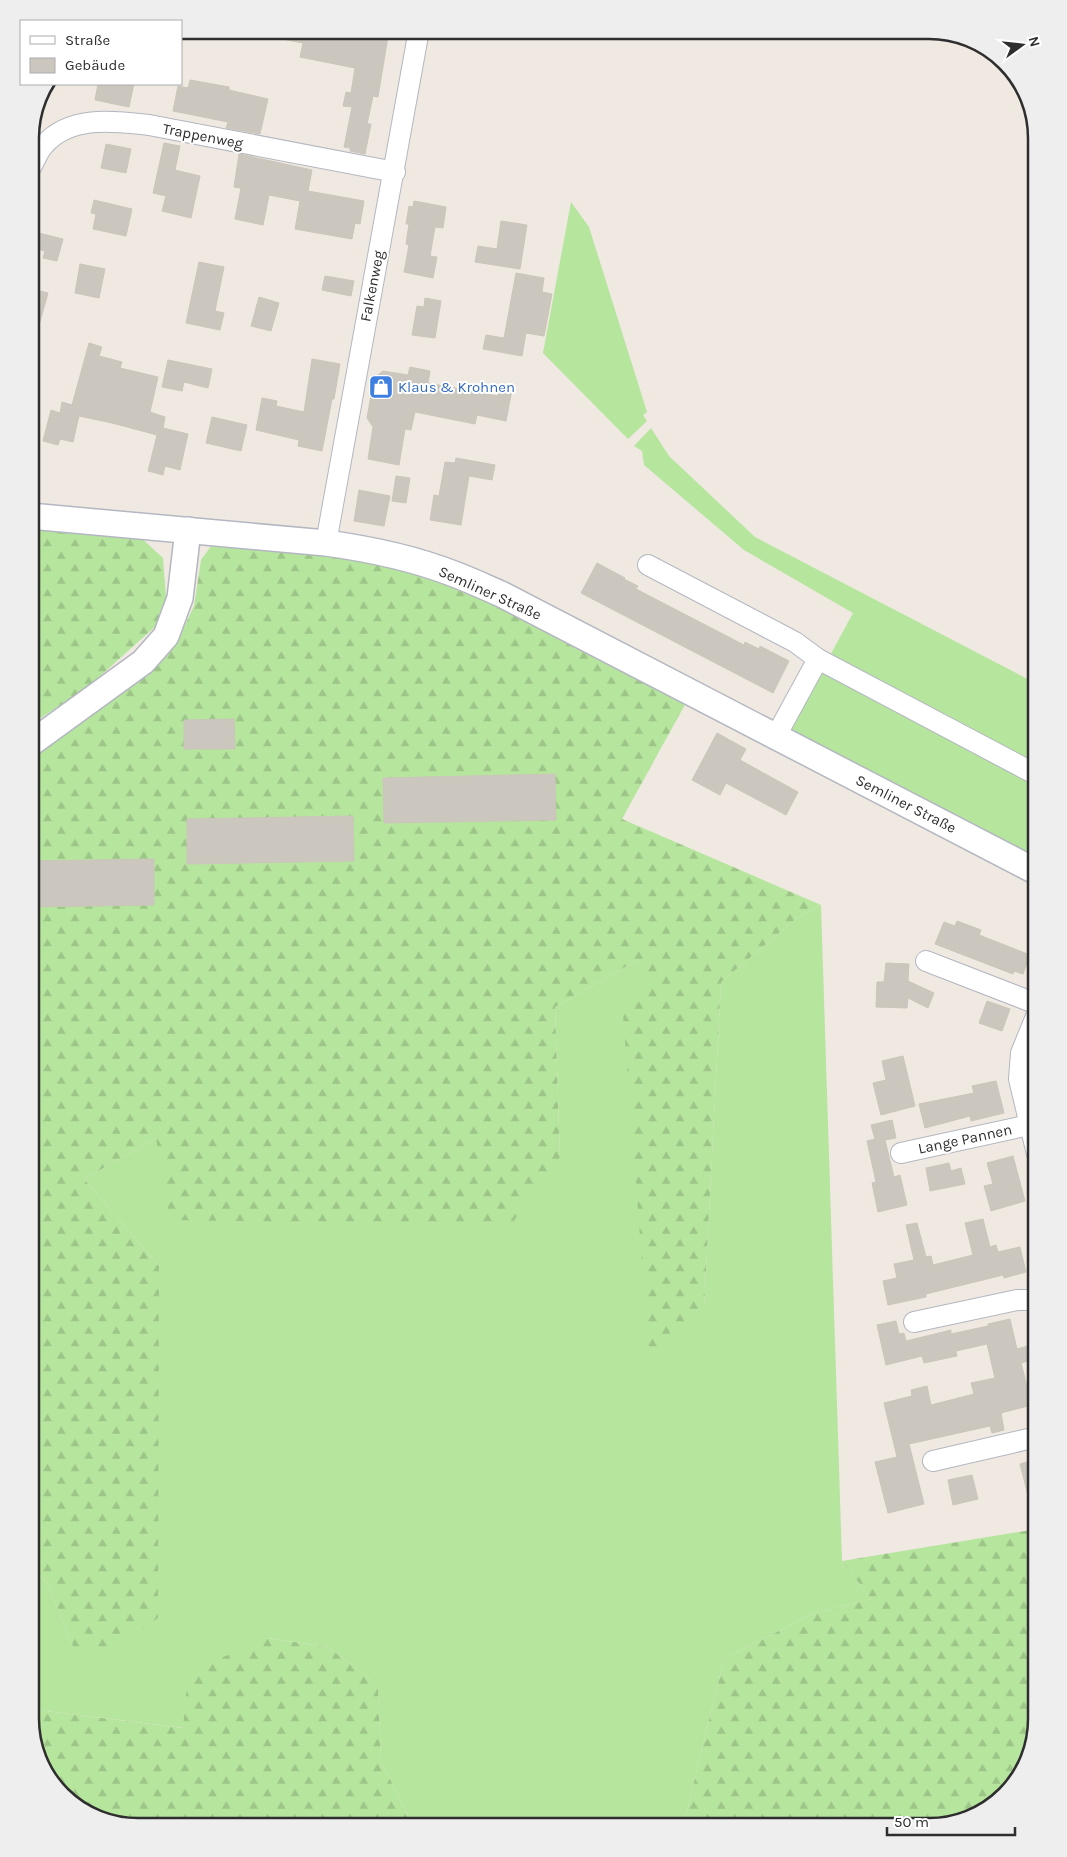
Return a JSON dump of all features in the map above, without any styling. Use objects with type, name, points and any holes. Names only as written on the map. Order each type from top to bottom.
[{"type":"street","name":"Falkenweg","points":[[326,543],[418,39]]},
{"type":"street","name":"Trappenweg","points":[[39,154],[44,145],[61,132],[87,123],[110,121],[149,126],[395,172]]},
{"type":"street","name":"Semliner Straße","points":[[39,517],[326,543],[370,550],[415,561],[454,574],[501,594],[781,728],[1028,866]]},
{"type":"street","points":[[39,737],[143,662],[166,636],[180,598],[188,530]]},
{"type":"street","points":[[648,565],[795,642],[818,659],[1028,770]]},
{"type":"street","points":[[781,728],[818,659]]},
{"type":"street","points":[[926,961],[1028,1001]]},
{"type":"street","name":"Lange Pannen","points":[[1028,1036],[1021,1053],[1019,1078],[1028,1119]]},
{"type":"street","name":"Lange Pannen","points":[[901,1153],[1028,1124]]},
{"type":"street","points":[[914,1322],[1016,1300],[1028,1300]]},
{"type":"street","points":[[933,1461],[1028,1439]]},
{"type":"green space","points":[[571,202],[589,227],[647,412],[643,415],[647,421],[628,439],[543,353]]},
{"type":"green space","points":[[651,428],[669,456],[755,537],[1028,679],[1028,858],[787,735],[853,613],[744,550],[644,465],[642,451],[634,446]]},
{"type":"green space","points":[[39,527],[138,535],[163,558],[166,597],[157,625],[88,687],[39,719]]},
{"type":"green space","points":[[220,542],[331,552],[452,583],[687,701],[622,819],[821,905],[796,919],[721,982],[704,1309],[650,1367],[623,1015],[657,982],[636,961],[555,1007],[560,1157],[510,1226],[170,1220],[156,1138],[84,1179],[159,1266],[158,1618],[110,1649],[76,1654],[47,1582],[39,1577],[39,752],[151,672],[178,640],[194,606],[201,560],[211,546]]},
{"type":"green space","points":[[821,905],[842,1561],[871,1599],[812,1614],[724,1659],[685,1818],[410,1818],[381,1761],[378,1685],[328,1647],[268,1638],[184,1728],[39,1710],[39,1577],[47,1582],[76,1654],[159,1266],[84,1179],[156,1138],[560,1157],[555,1007],[636,961],[658,982],[704,1309],[721,982],[796,919]]},
{"type":"green space","points":[[1028,1530],[1028,1719],[1025,1745],[1012,1774],[995,1794],[984,1802],[961,1813],[942,1817],[685,1818],[724,1659],[812,1614],[871,1599],[842,1561]]},
{"type":"green space","points":[[268,1638],[328,1647],[378,1685],[381,1761],[410,1818],[131,1818],[106,1813],[94,1808],[72,1794],[63,1785],[49,1763],[42,1745],[39,1710],[183,1728],[188,1672]]},
{"type":"building","points":[[282,39],[388,39],[378,97],[373,96],[367,124],[371,124],[365,154],[350,151],[350,148],[344,147],[352,107],[343,106],[346,92],[351,93],[355,68],[300,57],[303,43]]},
{"type":"building","points":[[190,80],[229,87],[229,90],[268,99],[260,134],[226,128],[228,122],[173,111],[178,86],[188,88]]},
{"type":"building","points":[[98,85],[134,85],[129,107],[95,100]]},
{"type":"building","points":[[164,143],[180,146],[175,170],[200,176],[191,218],[162,211],[166,196],[153,193]]},
{"type":"building","points":[[106,144],[131,149],[126,173],[101,168]]},
{"type":"building","points":[[239,154],[312,170],[308,191],[364,201],[360,224],[355,223],[352,239],[295,229],[300,201],[269,195],[263,225],[235,219],[241,188],[234,187]]},
{"type":"building","points":[[94,200],[132,209],[126,236],[93,229],[96,214],[91,213]]},
{"type":"building","points":[[414,201],[446,207],[443,228],[435,227],[430,256],[437,257],[433,278],[404,272],[409,245],[406,244],[409,224],[406,224],[409,206],[413,207]]},
{"type":"building","points":[[501,221],[527,225],[520,269],[475,262],[478,246],[497,249]]},
{"type":"building","points":[[39,233],[63,239],[57,261],[43,258],[45,251],[39,249]]},
{"type":"building","points":[[199,262],[224,267],[215,311],[224,313],[220,330],[186,323]]},
{"type":"building","points":[[80,264],[105,269],[99,298],[75,293]]},
{"type":"building","points":[[516,273],[544,278],[542,292],[552,294],[544,336],[526,333],[522,356],[483,349],[486,335],[504,338]]},
{"type":"building","points":[[325,276],[354,281],[351,296],[322,290]]},
{"type":"building","points":[[39,291],[48,293],[39,325]]},
{"type":"building","points":[[259,297],[279,303],[271,331],[251,326]]},
{"type":"building","points":[[425,298],[441,301],[435,338],[412,335],[417,306],[424,307]]},
{"type":"building","points":[[89,343],[102,347],[99,356],[122,362],[120,368],[158,377],[150,412],[165,417],[163,428],[188,434],[180,470],[165,466],[163,475],[148,471],[157,435],[79,416],[73,442],[60,439],[58,445],[43,441],[51,410],[60,413],[62,402],[72,405]]},
{"type":"building","points":[[312,359],[340,364],[322,451],[298,446],[299,440],[256,430],[262,398],[277,401],[276,406],[304,412]]},
{"type":"building","points":[[168,360],[212,369],[208,388],[184,382],[182,391],[162,387]]},
{"type":"building","points":[[410,367],[430,371],[428,383],[498,396],[500,388],[512,390],[506,421],[477,415],[475,424],[415,412],[411,430],[405,429],[399,465],[368,459],[373,427],[367,418],[374,378],[383,371],[408,375]]},
{"type":"building","points":[[212,417],[247,425],[241,451],[206,443]]},
{"type":"building","points":[[456,458],[495,465],[492,480],[469,476],[461,525],[430,520],[434,495],[439,496],[445,462],[455,463]]},
{"type":"building","points":[[396,476],[410,478],[406,503],[392,501]]},
{"type":"building","points":[[359,490],[390,496],[384,526],[354,521]]},
{"type":"building","points":[[597,563],[638,586],[636,589],[744,645],[745,642],[759,649],[760,646],[789,661],[773,693],[581,593]]},
{"type":"building","points":[[234,719],[235,749],[184,749],[184,720]]},
{"type":"building","points":[[717,733],[746,749],[740,760],[798,792],[786,815],[726,783],[720,795],[692,780]]},
{"type":"building","points":[[555,774],[556,820],[384,823],[383,778]]},
{"type":"building","points":[[353,816],[354,861],[187,864],[187,819]]},
{"type":"building","points":[[154,859],[154,905],[39,907],[39,861]]},
{"type":"building","points":[[957,921],[981,930],[979,935],[1028,954],[1028,960],[1023,974],[1014,971],[1013,974],[935,944],[944,922],[955,926]]},
{"type":"building","points":[[886,963],[909,964],[908,981],[934,993],[928,1008],[908,998],[907,1008],[876,1007],[877,982],[884,982]]},
{"type":"building","points":[[987,1001],[1010,1009],[1002,1031],[979,1023]]},
{"type":"building","points":[[903,1056],[915,1106],[881,1115],[873,1083],[886,1080],[882,1061]]},
{"type":"building","points":[[996,1081],[1004,1113],[971,1121],[970,1116],[925,1128],[919,1104],[974,1093],[972,1086]]},
{"type":"building","points":[[892,1120],[896,1138],[885,1140],[894,1177],[900,1175],[907,1205],[878,1212],[872,1183],[876,1182],[867,1141],[875,1139],[871,1125]]},
{"type":"building","points":[[1013,1156],[1025,1201],[991,1211],[984,1186],[993,1184],[987,1163]]},
{"type":"building","points":[[949,1163],[951,1171],[961,1168],[965,1184],[930,1191],[926,1168]]},
{"type":"building","points":[[983,1219],[990,1247],[996,1245],[998,1252],[1020,1247],[1026,1272],[1004,1278],[1003,1275],[926,1294],[926,1297],[888,1305],[883,1281],[897,1278],[894,1264],[914,1260],[906,1225],[917,1223],[926,1257],[931,1256],[933,1265],[973,1255],[965,1223]]},
{"type":"building","points":[[1010,1319],[1017,1349],[1028,1346],[1028,1361],[1021,1363],[1028,1390],[1028,1406],[1001,1413],[1004,1430],[992,1433],[990,1426],[909,1444],[924,1504],[888,1513],[875,1462],[897,1457],[884,1403],[912,1396],[911,1390],[927,1386],[931,1405],[974,1394],[971,1383],[995,1378],[987,1344],[956,1351],[957,1356],[924,1363],[922,1356],[886,1365],[877,1325],[896,1321],[899,1334],[904,1333],[906,1341],[951,1330],[951,1334],[988,1326],[988,1324]]},
{"type":"building","points":[[1028,1462],[1028,1495],[1020,1464]]},
{"type":"building","points":[[972,1475],[978,1499],[953,1505],[948,1480]]},
{"type":"place","name":"Klaus & Krohnen","points":[[381,387]]}]
